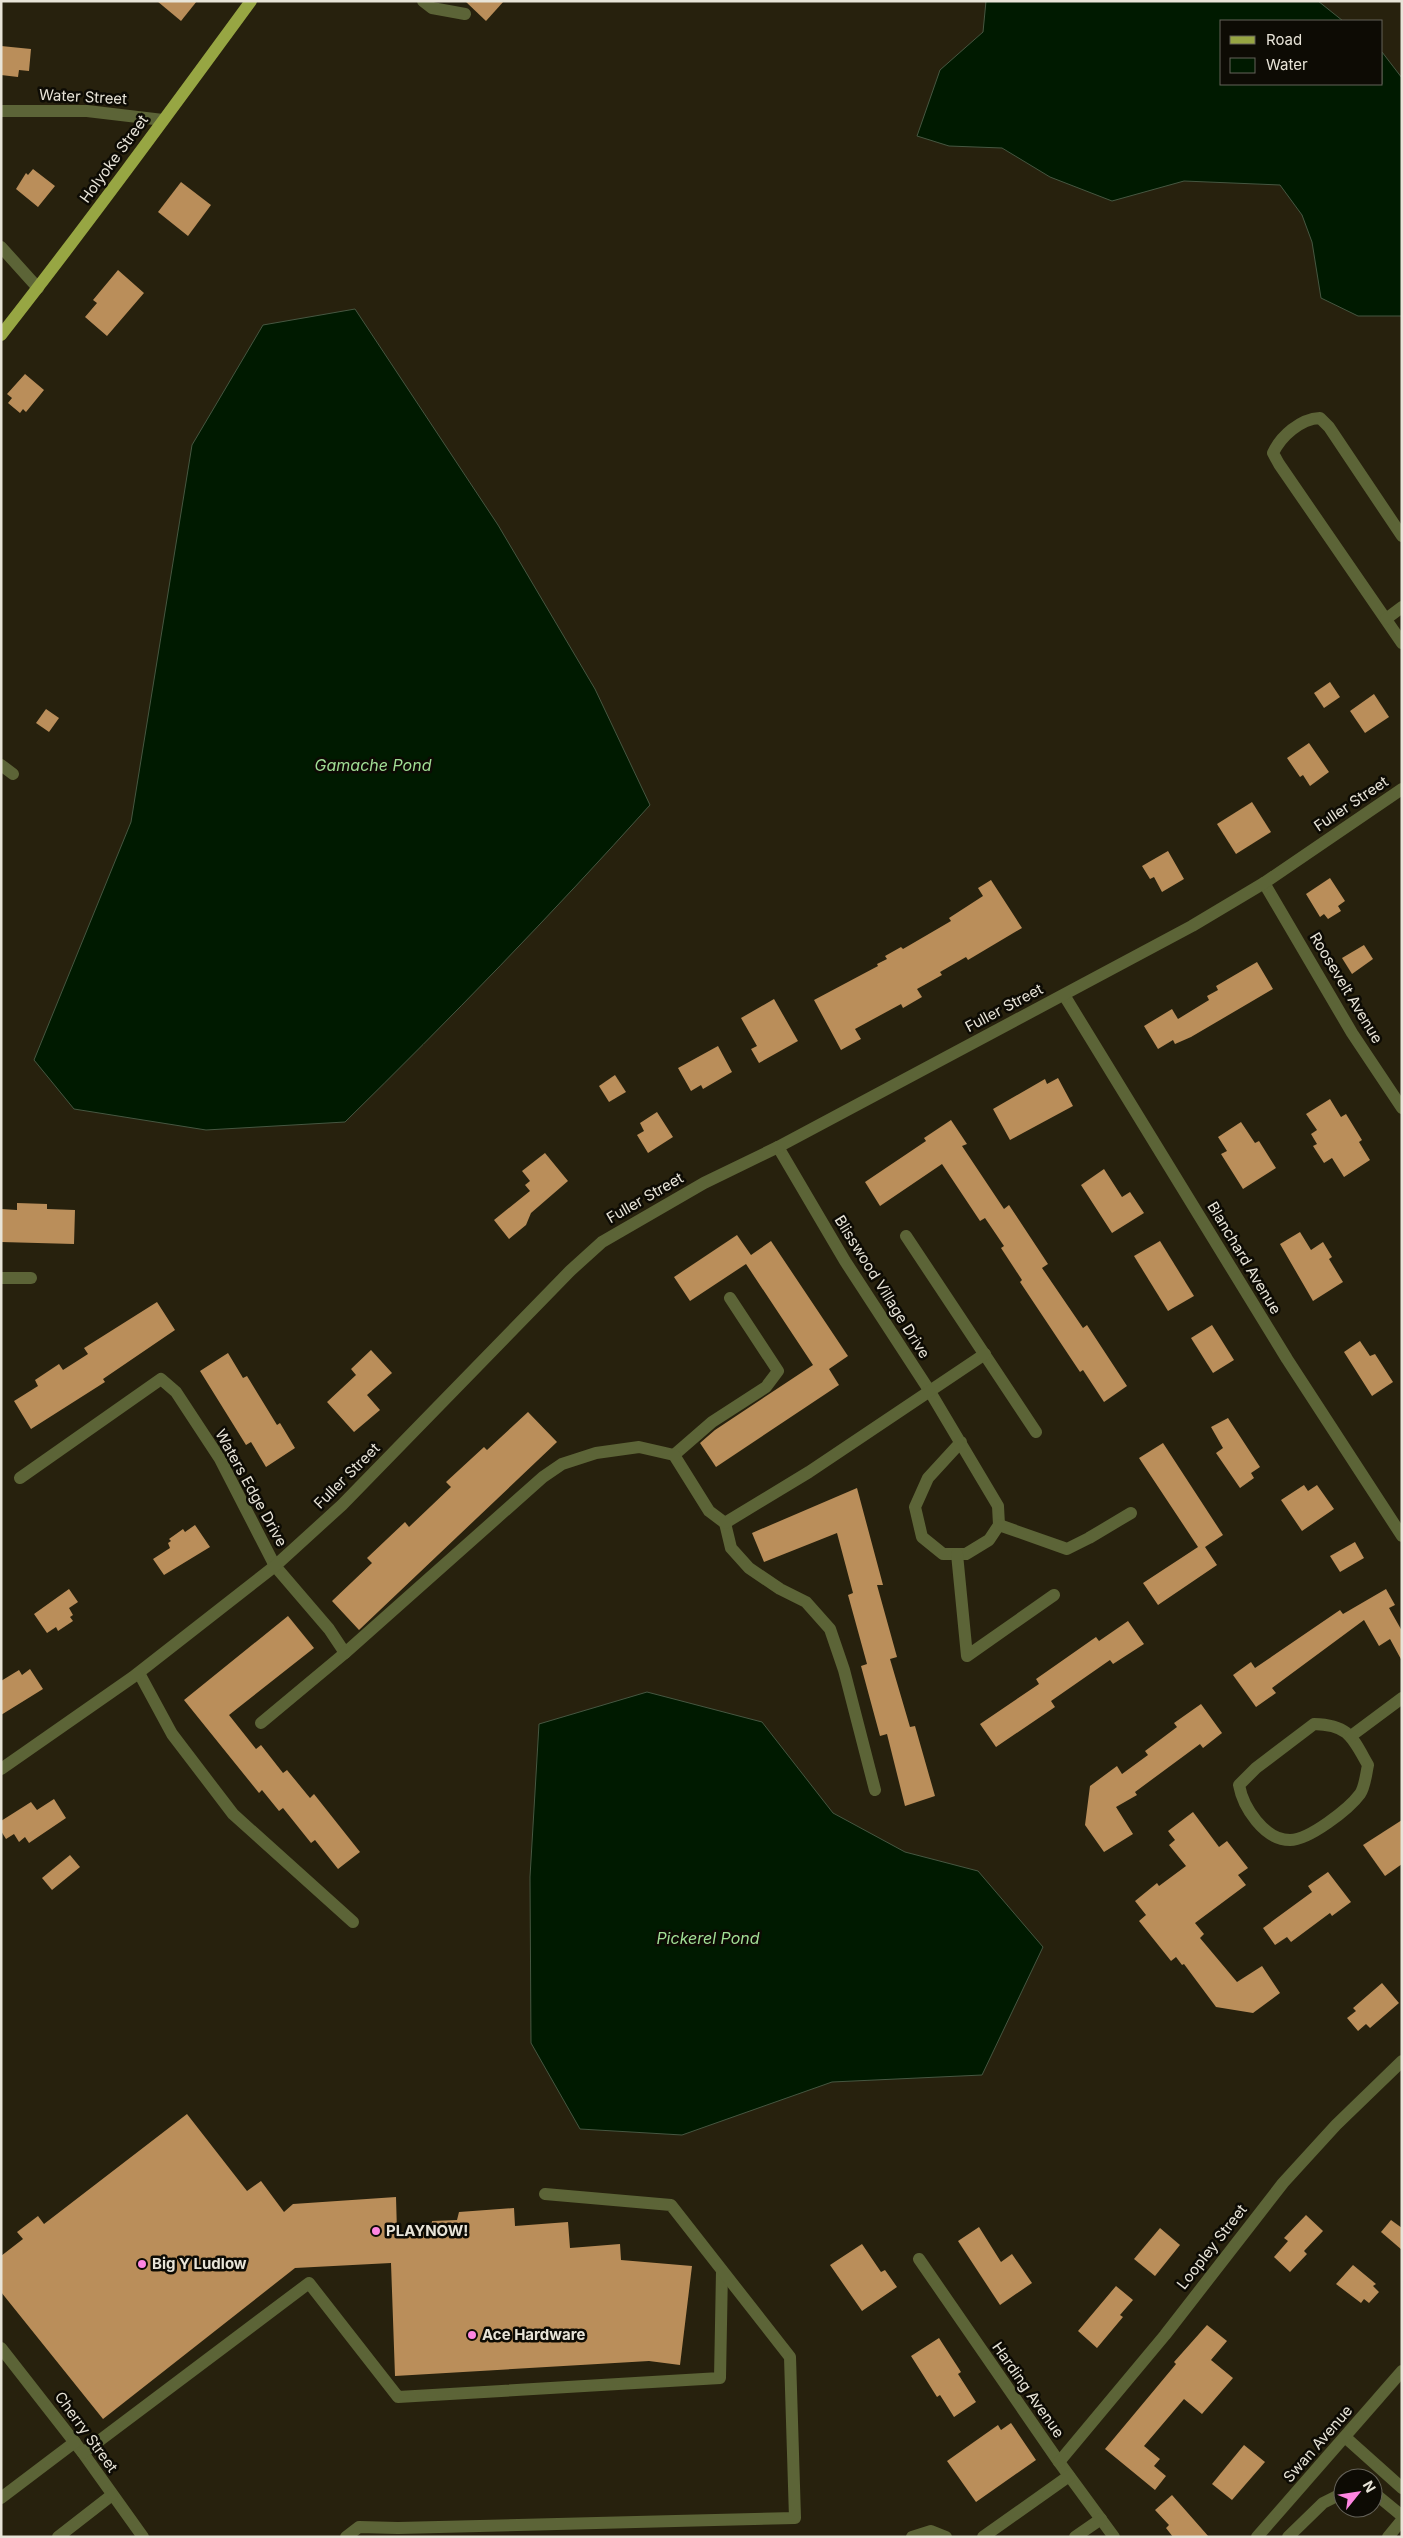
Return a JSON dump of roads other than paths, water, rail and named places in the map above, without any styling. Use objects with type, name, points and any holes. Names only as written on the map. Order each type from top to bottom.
[{"type":"main road","name":"Holyoke Street","points":[[1,335],[121,180],[251,1]]},
{"type":"street","points":[[423,1],[432,8],[465,14]]},
{"type":"street","name":"Water Street","points":[[1,111],[86,110],[163,120]]},
{"type":"street","points":[[1,247],[38,288]]},
{"type":"street","points":[[1402,536],[1329,427],[1320,418],[1310,419],[1279,440],[1273,453],[1279,464],[1402,643]]},
{"type":"street","points":[[1386,619],[1402,607]]},
{"type":"street","points":[[1,765],[13,774]]},
{"type":"street","name":"Fuller Street","points":[[1,1769],[139,1673],[275,1566],[342,1505],[570,1271],[602,1242],[704,1183],[778,1147],[1157,946],[1264,883],[1402,789]]},
{"type":"street","name":"Roosevelt Avenue","points":[[1264,883],[1352,1033],[1402,1108]]},
{"type":"street","name":"Blanchard Avenue","points":[[1064,995],[1287,1359],[1402,1536]]},
{"type":"street","name":"Blisswood Village Drive","points":[[778,1147],[845,1261],[961,1442],[998,1506],[999,1525]]},
{"type":"street","points":[[906,1236],[1036,1432]]},
{"type":"street","points":[[1,1278],[31,1278]]},
{"type":"street","points":[[674,1455],[712,1422],[766,1387],[778,1371],[730,1298]]},
{"type":"street","points":[[725,1523],[809,1472],[985,1354]]},
{"type":"street","name":"Waters Edge Drive","points":[[20,1478],[160,1379],[176,1392],[220,1459],[275,1566],[329,1629],[344,1653]]},
{"type":"street","points":[[961,1442],[928,1478],[915,1507],[922,1537],[943,1554],[966,1554],[989,1540],[999,1525],[1067,1549],[1131,1513]]},
{"type":"street","points":[[260,1723],[344,1653],[543,1477],[562,1464],[596,1453],[639,1448],[674,1455],[710,1511],[725,1523],[731,1548],[749,1568],[780,1589],[806,1602],[830,1629],[844,1670],[874,1790]]},
{"type":"street","points":[[957,1554],[967,1656],[1054,1595]]},
{"type":"street","points":[[139,1673],[172,1734],[233,1814],[353,1922]]},
{"type":"street","points":[[1351,1736],[1402,1698]]},
{"type":"street","points":[[1314,1724],[1333,1724],[1351,1736],[1368,1765],[1361,1794],[1342,1811],[1315,1831],[1291,1840],[1271,1834],[1253,1817],[1242,1799],[1239,1785],[1256,1768],[1314,1724]]},
{"type":"street","name":"Loopley Street","points":[[1059,2462],[1165,2335],[1283,2182],[1336,2125],[1402,2061]]},
{"type":"street","points":[[346,2537],[359,2527],[398,2532],[563,2531],[795,2518],[790,2357],[670,2205],[545,2194]]},
{"type":"street","name":"Harding Avenue","points":[[919,2259],[1059,2462],[1114,2537]]},
{"type":"street","points":[[1,2498],[79,2447],[308,2283],[398,2397],[720,2378],[722,2271]]},
{"type":"street","name":"Cherry Street","points":[[3,2354],[79,2447],[143,2537]]},
{"type":"street","name":"Swan Avenue","points":[[1257,2537],[1402,2371]]},
{"type":"street","points":[[1345,2437],[1402,2488]]},
{"type":"street","points":[[983,2537],[1069,2476]]},
{"type":"street","points":[[60,2536],[112,2495]]},
{"type":"street","points":[[1288,2537],[1323,2504],[1333,2498]]},
{"type":"street","points":[[1383,2500],[1402,2516]]},
{"type":"street","points":[[1075,2537],[1101,2519]]},
{"type":"street","points":[[1388,2537],[1402,2520]]},
{"type":"street","points":[[912,2537],[931,2531],[946,2537]]},
{"type":"water","points":[[986,1],[1318,1],[1342,20],[1220,20],[1220,85],[1383,85],[1383,53],[1402,78],[1402,316],[1358,316],[1321,298],[1312,242],[1302,215],[1280,185],[1184,181],[1112,201],[1050,177],[1002,148],[949,146],[917,136],[940,70],[983,32]]},
{"type":"water","name":"Gamache Pond","points":[[355,309],[498,525],[595,689],[650,805],[500,966],[345,1122],[206,1130],[74,1109],[34,1060],[131,822],[192,445],[263,325]]},
{"type":"water","name":"Pickerel Pond","points":[[647,1692],[762,1722],[833,1813],[905,1852],[978,1871],[1043,1947],[982,2075],[832,2082],[682,2135],[580,2129],[531,2043],[530,1877],[539,1724]]},
{"type":"place","name":"PLAYNOW!","points":[[376,2231]]},
{"type":"place","name":"Big Y Ludlow","points":[[142,2264]]},
{"type":"place","name":"Ace Hardware","points":[[472,2335]]}]
